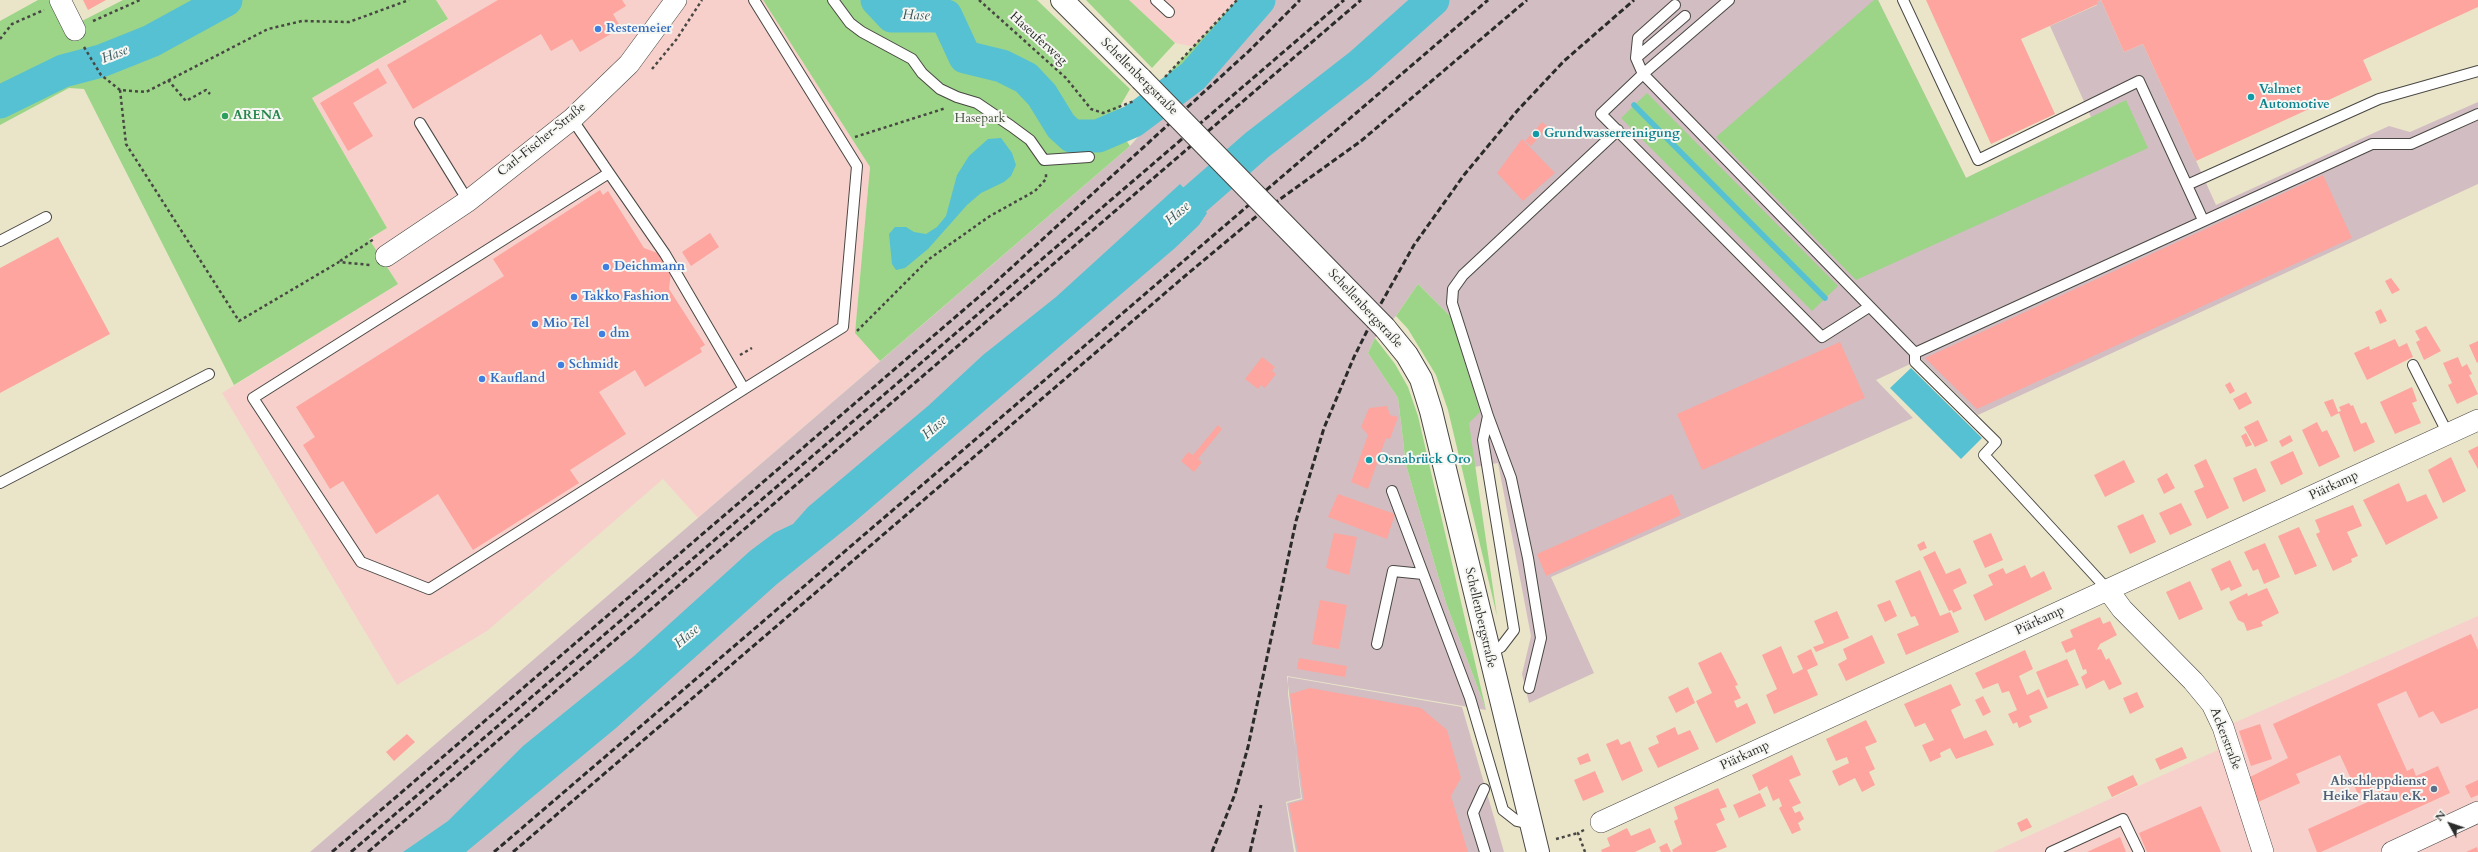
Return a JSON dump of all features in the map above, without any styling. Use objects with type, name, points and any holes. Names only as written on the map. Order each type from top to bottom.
[{"type":"street","name":"Carl-Fischer-Straße","points":[[386,256],[468,200],[572,119],[629,64],[676,0]]},
{"type":"street","name":"Schellenbergstraße","points":[[1062,0],[1385,328],[1403,350],[1421,379],[1431,410],[1530,824],[1543,846]]},
{"type":"street","points":[[61,2],[79,37]]},
{"type":"street","name":"Piärkamp","points":[[1601,822],[2478,420]]},
{"type":"street","name":"Ackerstraße","points":[[2108,590],[2122,609],[2193,681],[2212,704],[2223,728],[2263,852]]},
{"type":"street","points":[[2392,852],[2478,812]]},
{"type":"lane","points":[[609,173],[253,398],[360,562],[429,589],[843,327],[857,166],[844,141],[754,0]]},
{"type":"lane","points":[[833,0],[850,23],[862,32],[912,59],[922,73],[940,89],[977,103],[1011,126],[1030,140],[1044,160],[1089,157]]},
{"type":"lane","points":[[1156,0],[1169,12]]},
{"type":"lane","points":[[1729,0],[1643,74],[1601,114],[1822,337],[1869,307]]},
{"type":"lane","points":[[1903,0],[1978,160],[2139,81],[2203,220]]},
{"type":"lane","points":[[1675,5],[1638,38],[1636,58],[1643,74],[1915,353],[1915,362],[1996,442],[1984,455],[2108,590]]},
{"type":"lane","points":[[1636,58],[1685,16]]},
{"type":"lane","points":[[2187,185],[2379,99],[2478,71]]},
{"type":"lane","points":[[1915,353],[2372,144],[2412,144],[2478,114]]},
{"type":"lane","points":[[572,119],[665,254],[744,389]]},
{"type":"lane","points":[[420,123],[468,200]]},
{"type":"lane","points":[[1528,688],[1541,638],[1511,478],[1488,416],[1452,303],[1453,289],[1463,274],[1618,130]]},
{"type":"lane","points":[[0,241],[46,217]]},
{"type":"lane","points":[[2413,365],[2448,434]]},
{"type":"lane","points":[[0,483],[209,374]]},
{"type":"lane","points":[[1488,416],[1483,440],[1514,630],[1501,647],[1489,653]]},
{"type":"lane","points":[[1392,491],[1470,698],[1503,810],[1517,821],[1530,824]]},
{"type":"lane","points":[[1377,644],[1393,571],[1423,574]]},
{"type":"lane","points":[[1484,789],[1473,813],[1485,852]]},
{"type":"lane","points":[[2051,852],[2123,819],[2139,852]]},
{"type":"path","points":[[140,0],[79,37],[101,75],[120,90],[146,92],[268,29],[302,21],[349,22],[409,0]]},
{"type":"path","name":"Haseuferweg","points":[[979,0],[1066,78]]},
{"type":"path","points":[[0,39],[12,24],[61,2]]},
{"type":"path","points":[[168,80],[186,101],[206,90],[210,94]]},
{"type":"path","points":[[120,90],[126,144],[239,321],[339,262],[381,234]]},
{"type":"path","points":[[844,141],[968,100]]},
{"type":"path","points":[[843,327],[855,333],[929,259],[990,216],[1035,191],[1046,179],[1044,160]]},
{"type":"path","points":[[339,262],[369,266],[386,256]]},
{"type":"path","points":[[1543,846],[1578,833]]},
{"type":"shaded area","points":[[436,0],[763,0],[870,167],[855,333],[880,361],[698,518],[663,479],[487,631],[397,685],[222,393],[398,284],[369,239],[387,228],[312,98],[448,20]]},
{"type":"shaded area","points":[[1129,0],[1237,0],[1195,47],[1175,43]]},
{"type":"shaded area","points":[[1259,0],[1878,0],[1966,178],[2091,117],[2050,26],[2097,5],[2097,2],[2101,0],[2124,52],[2143,44],[2216,205],[2389,126],[2410,132],[2478,102],[2478,184],[1978,415],[1921,359],[1876,380],[1913,418],[1551,577],[1594,673],[1529,703],[1522,674],[1531,636],[1498,463],[1474,467],[1451,317],[1418,284],[1396,316],[1375,338],[1368,353],[1398,398],[1406,465],[1446,603],[1486,710],[1287,676],[1301,798],[1286,802],[1294,852],[310,852],[1130,146]]},
{"type":"shaded area","points":[[2478,616],[2478,852],[1993,852],[2218,750],[2213,732]]},
{"type":"shaded area","points":[[1288,677],[1462,707],[1504,852],[1296,852],[1287,803],[1302,799],[1288,694]]},
{"type":"green space","points":[[38,0],[70,0],[82,21],[123,0],[436,0],[448,19],[312,98],[387,228],[369,239],[398,284],[234,385],[84,89],[69,88],[0,125],[0,21]]},
{"type":"green space","name":"Hasepark","points":[[763,0],[1037,0],[1130,89],[1112,120],[1130,146],[880,361],[855,333],[870,167]]},
{"type":"green space","points":[[1086,0],[1129,0],[1175,43],[1152,68]]},
{"type":"green space","points":[[1237,0],[1259,0],[1193,76],[1175,91],[1163,79]]},
{"type":"green space","points":[[1874,0],[1878,0],[1966,178],[2126,100],[2148,148],[1856,280],[1716,137]]},
{"type":"green space","points":[[1647,93],[1838,286],[1812,311],[1621,118]]},
{"type":"green space","points":[[1418,284],[1451,317],[1480,412],[1469,423],[1497,616],[1448,410],[1436,375],[1408,329],[1396,316]]},
{"type":"green space","points":[[1375,338],[1395,364],[1408,387],[1418,416],[1486,710],[1446,603],[1406,465],[1398,398],[1368,353]]},
{"type":"water","points":[[1001,138],[1012,153],[1016,165],[1011,176],[1004,182],[981,193],[967,205],[928,249],[905,268],[896,270],[892,264],[889,234],[895,227],[906,227],[914,232],[926,234],[937,227],[946,216],[957,175],[969,156],[988,139]]},
{"type":"water","points":[[1180,184],[1207,213],[1199,225],[1175,248],[852,524],[777,584],[616,728],[466,852],[403,852],[448,821],[523,746],[634,656],[750,551],[774,533],[793,524],[808,507],[928,406],[983,355],[1056,297]]},
{"type":"water","points":[[1911,368],[1982,438],[1961,459],[1890,388]]},
{"type":"building","points":[[83,0],[106,0],[88,10]]},
{"type":"building","points":[[498,0],[622,0],[626,6],[613,14],[621,28],[580,52],[572,39],[551,51],[541,34],[413,109],[387,65]]},
{"type":"building","points":[[1926,0],[2101,0],[2097,2],[2098,4],[2021,39],[2055,114],[1991,144]]},
{"type":"building","name":"Valmet Automotive","points":[[2101,0],[2478,0],[2478,7],[2363,60],[2372,80],[2196,161],[2143,44],[2124,52]]},
{"type":"building","points":[[378,68],[387,83],[353,103],[373,136],[348,151],[320,103]]},
{"type":"building","name":"Grundwasserreinigung","points":[[1542,122],[1548,127],[1531,146],[1525,141]]},
{"type":"building","points":[[1522,139],[1555,173],[1523,201],[1497,173]]},
{"type":"building","points":[[2323,175],[2352,238],[1977,409],[1925,358]]},
{"type":"building","name":"Kaufland","points":[[600,190],[603,195],[608,191],[644,248],[660,254],[671,272],[669,289],[705,345],[700,348],[702,352],[645,387],[635,370],[599,392],[626,434],[570,470],[579,483],[473,550],[438,494],[376,534],[343,481],[330,489],[303,445],[315,437],[296,407],[504,276],[493,259]]},
{"type":"building","points":[[710,233],[719,247],[691,266],[682,252]]},
{"type":"building","points":[[58,237],[110,334],[0,393],[0,268]]},
{"type":"building","points":[[2391,278],[2400,290],[2392,294],[2385,281]]},
{"type":"building","points":[[2381,309],[2387,321],[2380,324],[2375,312]]},
{"type":"building","points":[[2426,326],[2441,351],[2424,360],[2416,342],[2420,340],[2415,331]]},
{"type":"building","points":[[2395,339],[2399,347],[2407,343],[2413,357],[2367,380],[2354,353],[2369,346],[2370,350]]},
{"type":"building","points":[[2478,341],[2478,362],[2477,363],[2469,345]]},
{"type":"building","points":[[1840,342],[1865,398],[1702,470],[1677,414]]},
{"type":"building","points":[[1262,357],[1275,367],[1272,371],[1276,374],[1265,388],[1261,385],[1258,389],[1245,379]]},
{"type":"building","points":[[2458,357],[2462,367],[2467,364],[2472,374],[2469,375],[2478,394],[2457,404],[2448,385],[2452,383],[2443,363]]},
{"type":"building","points":[[2230,382],[2235,391],[2230,394],[2225,385]]},
{"type":"building","points":[[2412,387],[2417,401],[2412,403],[2421,423],[2395,434],[2380,402]]},
{"type":"building","points":[[2246,392],[2252,403],[2239,410],[2233,399]]},
{"type":"building","points":[[2333,399],[2338,412],[2341,411],[2339,407],[2349,403],[2351,406],[2353,405],[2361,424],[2366,422],[2375,442],[2354,452],[2339,413],[2331,417],[2324,402]]},
{"type":"building","name":"Osnabrück Oro","points":[[1387,406],[1390,415],[1398,417],[1390,439],[1386,438],[1368,489],[1351,482],[1368,435],[1361,427],[1369,408]]},
{"type":"building","points":[[2258,420],[2268,441],[2255,447],[2244,427]]},
{"type":"building","points":[[2317,422],[2322,432],[2327,430],[2340,457],[2319,467],[2302,430]]},
{"type":"building","points":[[1218,425],[1222,429],[1198,459],[1202,462],[1194,472],[1181,461],[1188,452],[1193,455]]},
{"type":"building","points":[[2246,433],[2252,445],[2246,447],[2241,436]]},
{"type":"building","points":[[2290,435],[2293,441],[2282,447],[2279,441]]},
{"type":"building","points":[[2478,446],[2478,469],[2468,451]]},
{"type":"building","points":[[2293,451],[2303,474],[2281,485],[2270,462]]},
{"type":"building","points":[[2451,457],[2466,491],[2443,503],[2428,470]]},
{"type":"building","points":[[2206,459],[2229,508],[2207,519],[2194,491],[2204,487],[2194,465]]},
{"type":"building","points":[[2124,460],[2135,482],[2105,497],[2094,475]]},
{"type":"building","points":[[2256,468],[2266,491],[2243,502],[2233,478]]},
{"type":"building","points":[[2167,473],[2175,488],[2164,494],[2157,479]]},
{"type":"building","points":[[2399,483],[2407,502],[2426,494],[2438,518],[2386,545],[2363,500]]},
{"type":"building","points":[[1338,494],[1395,514],[1387,539],[1328,517]]},
{"type":"building","points":[[1672,494],[1681,515],[1546,576],[1537,554]]},
{"type":"building","points":[[2181,503],[2192,525],[2170,535],[2159,513]]},
{"type":"building","points":[[2353,505],[2362,526],[2347,532],[2358,556],[2351,559],[2352,562],[2333,571],[2316,534],[2320,532],[2315,520]]},
{"type":"building","points":[[2143,514],[2156,542],[2130,554],[2117,526]]},
{"type":"building","points":[[2299,527],[2317,566],[2295,575],[2278,536]]},
{"type":"building","points":[[1334,533],[1357,537],[1349,575],[1326,568]]},
{"type":"building","points":[[1991,533],[2003,560],[1985,568],[1973,541]]},
{"type":"building","points":[[1924,541],[1927,548],[1920,551],[1917,545]]},
{"type":"building","points":[[2265,543],[2280,577],[2264,584],[2258,569],[2253,571],[2244,552]]},
{"type":"building","points":[[1935,551],[1946,574],[1960,568],[1967,583],[1953,590],[1962,609],[1953,613],[1952,610],[1949,611],[1923,557]]},
{"type":"building","points":[[2230,560],[2242,586],[2231,591],[2229,587],[2221,591],[2211,569]]},
{"type":"building","points":[[2025,565],[2031,578],[2044,571],[2052,589],[1985,621],[1973,595],[1993,585],[1988,575],[2003,568],[2006,574]]},
{"type":"building","points":[[1920,570],[1940,616],[1950,612],[1959,632],[1906,655],[1897,634],[1919,625],[1915,616],[1911,617],[1895,581]]},
{"type":"building","points":[[2190,581],[2203,609],[2179,620],[2166,592]]},
{"type":"building","points":[[2267,588],[2279,613],[2261,622],[2263,626],[2247,631],[2244,623],[2238,620],[2229,602],[2247,593],[2248,596]]},
{"type":"building","points":[[1320,600],[1347,605],[1339,649],[1312,644]]},
{"type":"building","points":[[1890,600],[1897,616],[1885,622],[1877,605]]},
{"type":"building","points":[[1837,611],[1849,638],[1816,652],[1813,647],[1824,643],[1814,621]]},
{"type":"building","points":[[2100,617],[2103,624],[2110,621],[2117,635],[2100,644],[2097,650],[2101,649],[2106,660],[2109,658],[2122,684],[2109,690],[2104,680],[2086,689],[2081,677],[2087,673],[2086,669],[2083,670],[2075,649],[2066,653],[2061,642],[2073,637],[2070,630]]},
{"type":"building","points":[[2471,634],[2478,650],[2478,708],[2441,724],[2433,711],[2419,718],[2406,691],[2377,704],[2407,771],[2413,768],[2416,776],[2438,766],[2450,793],[2321,852],[2317,852],[2308,829],[2381,796],[2376,786],[2358,794],[2340,755],[2296,774],[2300,783],[2256,803],[2248,778],[2288,758],[2273,724]]},
{"type":"building","points":[[1872,635],[1885,663],[1846,681],[1838,664],[1847,659],[1843,649]]},
{"type":"building","points":[[1781,646],[1793,674],[1803,669],[1797,656],[1811,649],[1818,665],[1807,670],[1818,695],[1774,714],[1766,695],[1777,689],[1762,655]]},
{"type":"building","points":[[2025,650],[2033,669],[2019,676],[2027,695],[2039,689],[2048,708],[2029,716],[2032,722],[2019,728],[2017,722],[2013,724],[2008,714],[2017,710],[2009,691],[2002,693],[1998,683],[1983,689],[1975,673]]},
{"type":"building","points":[[1721,652],[1738,685],[1735,686],[1741,698],[1734,701],[1737,708],[1747,703],[1756,723],[1716,743],[1696,701],[1712,693],[1698,663]]},
{"type":"building","points":[[1299,658],[1347,666],[1345,677],[1297,669]]},
{"type":"building","points":[[2067,659],[2079,685],[2047,698],[2036,672]]},
{"type":"building","points":[[1951,684],[1961,705],[1951,710],[1964,739],[1986,730],[1994,745],[1956,759],[1950,748],[1940,753],[1941,757],[1930,762],[1922,745],[1934,740],[1925,723],[1915,727],[1904,704]]},
{"type":"building","points":[[1688,687],[1695,703],[1676,713],[1668,697]]},
{"type":"building","points":[[1310,688],[1421,708],[1447,730],[1461,778],[1451,796],[1468,852],[1298,852],[1289,804],[1304,800],[1290,694]]},
{"type":"building","points":[[2137,692],[2144,707],[2130,714],[2123,698]]},
{"type":"building","points":[[1983,696],[1991,712],[1983,716],[1975,700]]},
{"type":"building","points":[[1866,720],[1877,742],[1865,747],[1875,769],[1869,772],[1875,785],[1862,792],[1855,778],[1839,786],[1832,771],[1849,763],[1847,757],[1836,761],[1826,739]]},
{"type":"building","points":[[2260,724],[2272,759],[2251,766],[2239,731]]},
{"type":"building","points":[[1675,727],[1678,735],[1690,730],[1699,749],[1658,768],[1648,748],[1659,743],[1656,736]]},
{"type":"building","points":[[407,734],[415,742],[394,761],[386,752]]},
{"type":"building","points":[[1618,739],[1621,745],[1630,741],[1643,771],[1622,781],[1606,744]]},
{"type":"building","points":[[2182,747],[2187,758],[2160,770],[2155,759]]},
{"type":"building","points":[[1588,753],[1591,761],[1580,765],[1577,758]]},
{"type":"building","points":[[1792,755],[1801,775],[1789,780],[1801,803],[1792,807],[1795,813],[1800,811],[1804,819],[1798,823],[1801,830],[1792,834],[1779,808],[1782,806],[1779,798],[1773,801],[1767,786],[1759,791],[1752,775]]},
{"type":"building","points":[[1595,771],[1604,792],[1583,801],[1574,780]]},
{"type":"building","points":[[2133,775],[2138,785],[2112,797],[2107,787]]},
{"type":"building","points":[[2478,780],[2478,795],[2471,798],[2465,786]]},
{"type":"building","points":[[1718,788],[1727,807],[1720,809],[1725,820],[1716,824],[1727,847],[1715,852],[1673,852],[1672,850],[1682,844],[1674,821],[1678,819],[1674,807]]},
{"type":"building","points":[[1760,793],[1766,806],[1739,818],[1733,805]]},
{"type":"building","points":[[2201,806],[2221,852],[2147,852],[2139,833]]},
{"type":"building","points":[[2027,818],[2032,827],[2021,832],[2017,823]]},
{"type":"building","points":[[1627,828],[1631,836],[1650,828],[1656,842],[1635,852],[1602,852],[1601,850],[1610,846],[1607,838]]},
{"type":"building","points":[[2120,837],[2126,852],[2087,852]]},
{"type":"building","points":[[1667,843],[1671,852],[1661,852],[1659,847]]},
{"type":"building","points":[[2477,847],[2478,852],[2466,852]]},
{"type":"waterway","name":"Hase","points":[[0,102],[63,71],[101,61],[151,41],[226,0]]},
{"type":"waterway","name":"Hase","points":[[877,0],[892,16],[946,16],[965,57],[1002,66],[1026,78],[1042,95],[1061,126],[1072,136],[1098,136],[1133,121],[1193,76],[1259,0]]},
{"type":"waterway","name":"Hase","points":[[1161,229],[1257,145],[1360,65],[1433,0]]},
{"type":"waterway","points":[[1634,105],[1825,298]]},
{"type":"railway","points":[[332,852],[988,289],[1249,51],[1300,0]]},
{"type":"railway","points":[[351,852],[1344,0]]},
{"type":"railway","points":[[368,852],[1361,0]]},
{"type":"railway","points":[[494,852],[1488,0]]},
{"type":"railway","points":[[513,852],[1185,276],[1258,215],[1361,141],[1527,0]]},
{"type":"railway","points":[[1212,852],[1235,794],[1248,747],[1296,521],[1324,428],[1354,357],[1379,307],[1414,245],[1464,175],[1517,111],[1564,61],[1634,0]]},
{"type":"railway","points":[[1250,852],[1261,805]]},
{"type":"place","name":"Restemeier","points":[[598,29]]},
{"type":"place","name":"Valmet Automotive","points":[[2251,97]]},
{"type":"place","name":"ARENA","points":[[225,116]]},
{"type":"place","name":"Grundwasserreinigung","points":[[1536,134]]},
{"type":"place","name":"Deichmann","points":[[606,267]]},
{"type":"place","name":"Takko Fashion","points":[[574,297]]},
{"type":"place","name":"Mio Tel","points":[[535,324]]},
{"type":"place","name":"dm","points":[[602,334]]},
{"type":"place","name":"Schmidt","points":[[561,365]]},
{"type":"place","name":"Kaufland","points":[[482,379]]},
{"type":"place","name":"Osnabrück Oro","points":[[1369,460]]},
{"type":"place","name":"Abschleppdienst Heike Flatau e.K.","points":[[2434,789]]}]
